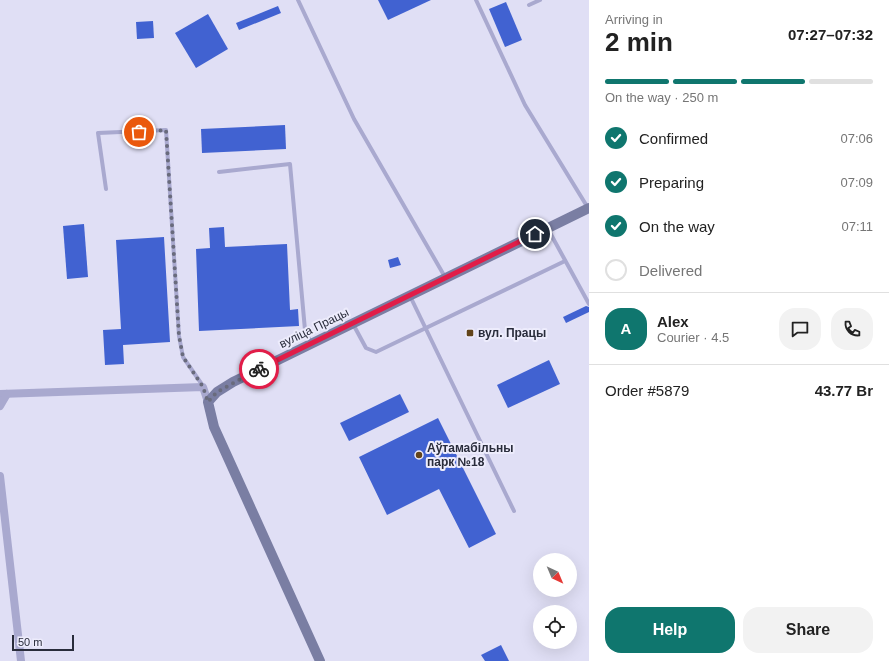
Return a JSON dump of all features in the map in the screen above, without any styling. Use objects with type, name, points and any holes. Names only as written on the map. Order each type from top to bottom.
[{"type":"street","name":"вуліца Працы","points":[[208,402],[217,392],[233,382],[588,208]]},
{"type":"street","points":[[0,406],[4,394],[203,387],[214,427],[320,661]]},
{"type":"street","points":[[0,476],[21,661]]},
{"type":"lane","points":[[298,0],[354,119],[445,278]]},
{"type":"lane","points":[[476,0],[525,105],[588,208]]},
{"type":"lane","points":[[529,5],[540,0]]},
{"type":"lane","points":[[106,189],[98,133],[166,130],[179,336],[183,357],[203,387]]},
{"type":"lane","points":[[220,172],[290,164],[305,330],[311,343]]},
{"type":"lane","points":[[548,228],[589,304]]},
{"type":"lane","points":[[353,324],[366,348],[376,352],[565,262]]},
{"type":"lane","points":[[410,296],[514,511]]},
{"type":"building","points":[[378,0],[431,0],[388,20]]},
{"type":"building","points":[[506,2],[522,40],[505,47],[489,9]]},
{"type":"building","points":[[278,6],[281,13],[239,30],[236,23]]},
{"type":"building","points":[[208,14],[228,49],[196,68],[175,33]]},
{"type":"building","points":[[153,21],[154,38],[137,39],[136,22]]},
{"type":"building","points":[[285,125],[286,149],[202,153],[201,129]]},
{"type":"building","points":[[84,224],[88,277],[67,279],[63,226]]},
{"type":"building","points":[[224,227],[225,247],[287,244],[290,310],[298,309],[299,326],[199,331],[196,249],[210,248],[209,228]]},
{"type":"building","points":[[164,237],[170,342],[123,345],[124,364],[105,365],[103,330],[121,329],[116,240]]},
{"type":"building","points":[[398,257],[401,265],[390,268],[388,260]]},
{"type":"building","points":[[586,306],[589,307],[589,312],[566,323],[563,317]]},
{"type":"building","points":[[549,360],[560,384],[508,408],[497,385]]},
{"type":"building","points":[[400,394],[409,412],[349,441],[340,423]]},
{"type":"building","points":[[438,418],[496,534],[469,548],[439,489],[387,515],[359,457]]},
{"type":"building","points":[[501,645],[509,661],[485,661],[481,655]]},
{"type":"way so far","points":[[139,132],[166,130],[179,336],[183,357],[203,387],[208,402],[217,392],[259,369]]},
{"type":"place","name":"вул. Працы","points":[[470,333]]},
{"type":"place","name":"Аўтамабільны парк №18","points":[[419,455]]},
{"type":"route","points":[[259,369],[535,234]]}]
